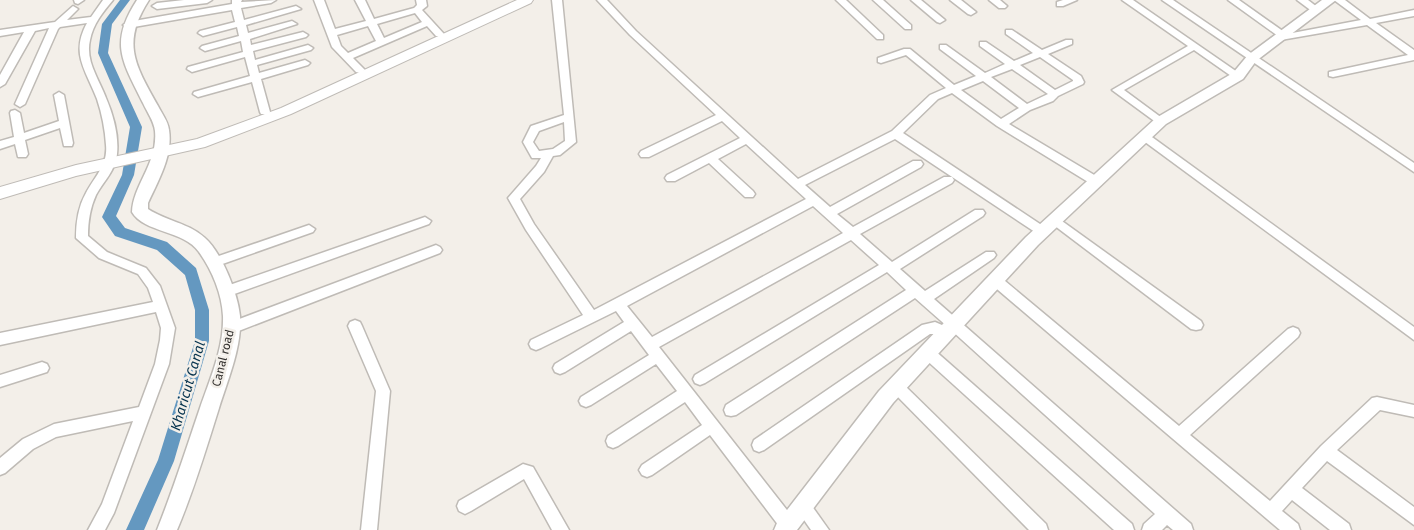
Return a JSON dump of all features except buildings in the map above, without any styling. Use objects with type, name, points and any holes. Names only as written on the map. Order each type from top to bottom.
[{"type":"main road","points":[[158,149],[264,112],[512,0]]},
{"type":"main road","points":[[0,186],[77,163],[200,143],[286,112],[527,0]]},
{"type":"main road","points":[[0,193],[111,158]]},
{"type":"street","points":[[96,530],[108,508],[162,364],[168,328],[154,286],[147,275],[103,256],[82,238],[83,215],[91,194],[111,158],[110,137],[102,100],[88,67],[84,48],[86,33],[108,0]]},
{"type":"street","points":[[158,149],[162,128],[126,53],[128,25],[150,3],[207,0]]},
{"type":"street","points":[[128,25],[236,4],[271,0]]},
{"type":"street","points":[[319,0],[337,47],[360,70]]},
{"type":"street","points":[[360,0],[381,42]]},
{"type":"street","points":[[332,33],[417,10],[422,6],[421,0]]},
{"type":"street","points":[[557,0],[569,117],[571,142],[556,152],[536,155],[528,142],[534,129],[569,117]]},
{"type":"street","points":[[602,0],[633,33],[920,295],[949,329],[1185,530]]},
{"type":"street","points":[[841,0],[880,38]]},
{"type":"street","points":[[878,0],[908,27]]},
{"type":"street","points":[[916,0],[940,20]]},
{"type":"street","points":[[955,0],[971,12]]},
{"type":"street","points":[[994,0],[1002,6]]},
{"type":"street","points":[[1060,4],[1071,0]]},
{"type":"street","points":[[1127,0],[1238,76]]},
{"type":"street","points":[[1168,0],[1411,163]]},
{"type":"street","points":[[1233,0],[1280,37],[1414,13]]},
{"type":"street","points":[[1302,0],[1316,10]]},
{"type":"street","points":[[618,304],[712,426],[786,528],[896,386],[1042,231],[1161,121],[1238,76],[1252,58],[1330,0]]},
{"type":"street","points":[[1339,0],[1414,56]]},
{"type":"street","points":[[22,154],[19,138],[18,109],[54,28],[77,3]]},
{"type":"street","points":[[236,4],[264,112]]},
{"type":"street","points":[[203,33],[296,9]]},
{"type":"street","points":[[417,10],[439,34]]},
{"type":"street","points":[[0,33],[94,19]]},
{"type":"street","points":[[347,57],[428,23]]},
{"type":"street","points":[[205,48],[292,24]]},
{"type":"street","points":[[0,84],[32,29]]},
{"type":"street","points":[[1001,124],[1026,108],[1050,99],[1054,94],[1080,82],[1009,32]]},
{"type":"street","points":[[192,69],[303,35]]},
{"type":"street","points":[[798,184],[896,134],[934,97],[1069,42]]},
{"type":"street","points":[[983,44],[1054,94]]},
{"type":"street","points":[[943,46],[1026,108]]},
{"type":"street","points":[[1161,121],[1117,90],[1193,47]]},
{"type":"street","points":[[252,64],[308,48]]},
{"type":"street","points":[[881,60],[907,51],[953,89],[1001,124],[1097,182]]},
{"type":"street","points":[[1333,74],[1414,56]]},
{"type":"street","points":[[198,94],[305,63]]},
{"type":"street","points":[[59,95],[68,142]]},
{"type":"street","points":[[645,154],[723,116]]},
{"type":"street","points":[[0,144],[64,123]]},
{"type":"street","points":[[896,134],[1042,231]]},
{"type":"street","points":[[1145,136],[1414,334]]},
{"type":"street","points":[[671,178],[748,138]]},
{"type":"street","name":"Canal road","points":[[158,149],[140,203],[140,212],[151,220],[190,235],[201,243],[214,262],[226,292],[230,304],[231,328],[226,354],[179,504],[167,530]]},
{"type":"street","points":[[548,153],[540,169],[514,198],[530,227],[592,317]]},
{"type":"street","points":[[710,158],[750,194]]},
{"type":"street","points":[[829,213],[916,164]]},
{"type":"street","points":[[586,402],[654,351],[851,233],[948,180]]},
{"type":"street","points":[[536,344],[618,304],[814,200]]},
{"type":"street","points":[[700,379],[979,213]]},
{"type":"street","points":[[1055,220],[1196,325]]},
{"type":"street","points":[[226,292],[425,221]]},
{"type":"street","points":[[214,262],[309,229]]},
{"type":"street","points":[[231,328],[436,250]]},
{"type":"street","points":[[731,410],[920,295],[990,255]]},
{"type":"street","points":[[995,280],[1292,530]]},
{"type":"street","points":[[0,339],[160,306]]},
{"type":"street","points":[[560,368],[633,323]]},
{"type":"street","points":[[355,326],[383,390],[369,530]]},
{"type":"street","points":[[759,445],[927,329],[949,329]]},
{"type":"street","points":[[1179,435],[1293,333]]},
{"type":"street","points":[[928,353],[1126,530]]},
{"type":"street","points":[[0,381],[42,368]]},
{"type":"street","points":[[896,386],[1040,530]]},
{"type":"street","points":[[613,441],[686,393]]},
{"type":"street","points":[[1270,512],[1326,451],[1377,403],[1414,411]]},
{"type":"street","points":[[0,468],[28,444],[54,431],[144,412]]},
{"type":"street","points":[[647,470],[712,426]]},
{"type":"street","points":[[1326,451],[1414,517]]},
{"type":"street","points":[[465,506],[523,471],[528,472],[561,530]]},
{"type":"street","points":[[1291,488],[1343,530]]},
{"type":"street","points":[[802,507],[821,530]]},
{"type":"street","points":[[1150,530],[1167,514]]},
{"type":"waterway","name":"Kharicut Canal","points":[[125,0],[107,24],[103,53],[136,127],[128,175],[109,217],[120,232],[162,246],[191,272],[202,310],[202,341],[166,461],[135,530]]}]
